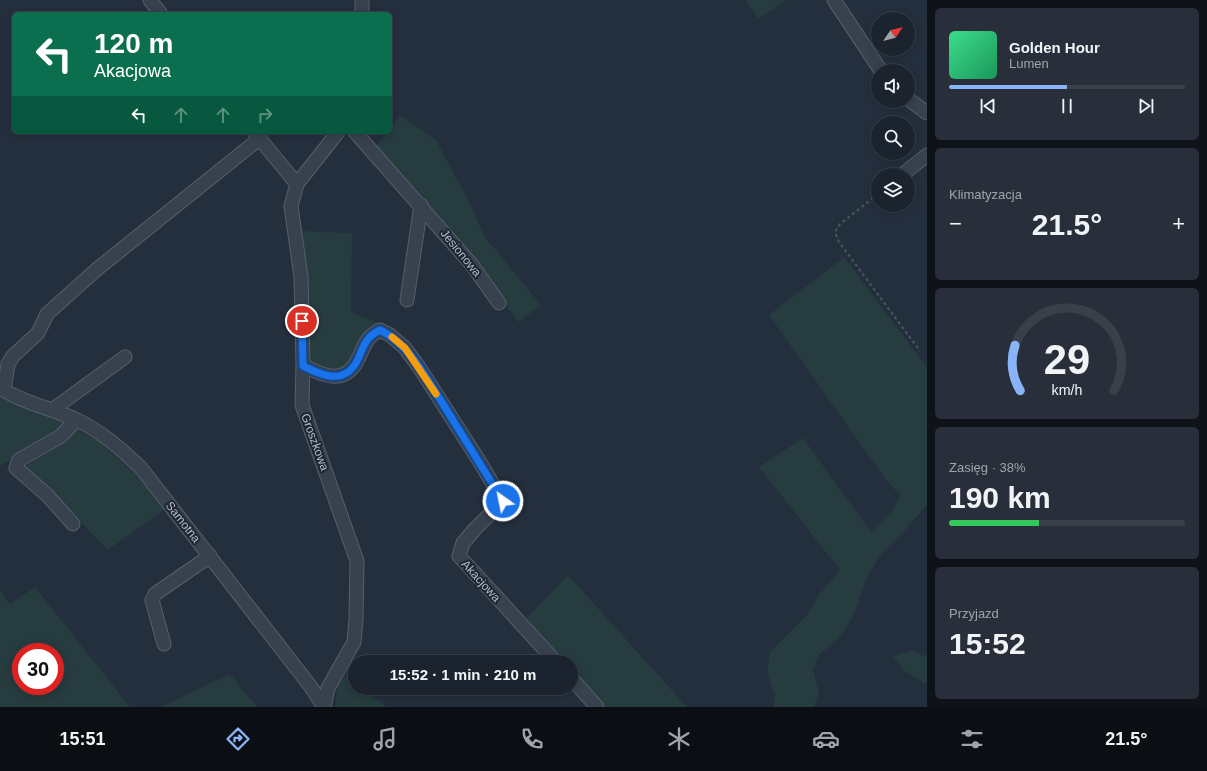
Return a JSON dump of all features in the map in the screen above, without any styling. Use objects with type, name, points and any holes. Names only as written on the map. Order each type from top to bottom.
[{"type":"street","points":[[150,0],[159,12]]},
{"type":"street","points":[[362,0],[362,12]]},
{"type":"street","points":[[834,0],[876,64]]},
{"type":"street","name":"Groszkowa","points":[[324,707],[328,688],[354,642],[357,561],[302,405],[303,366],[301,277],[291,206],[297,184],[336,134]]},
{"type":"street","name":"Jesionowa","points":[[357,134],[421,205],[472,265],[499,303]]},
{"type":"street","points":[[2,389],[8,364],[13,356],[38,333],[47,314],[96,270],[256,136],[297,184]]},
{"type":"street","points":[[911,168],[927,155]]},
{"type":"street","points":[[407,300],[421,205]]},
{"type":"street","name":"Akacjowa","points":[[303,366],[324,376],[338,376],[347,374],[357,362],[366,340],[372,334],[380,330],[390,335],[405,348],[454,420],[503,501],[475,528],[463,543],[458,556],[550,655]]},
{"type":"street","points":[[52,410],[125,357]]},
{"type":"street","name":"Samotna","points":[[2,389],[76,420],[101,433],[141,468],[311,686],[324,707]]},
{"type":"street","points":[[73,524],[47,494],[16,468],[19,460],[62,436],[76,420]]},
{"type":"street","points":[[164,644],[152,600],[155,594],[210,556]]},
{"type":"street","points":[[578,686],[597,707]]},
{"type":"path","points":[[871,200],[840,224],[835,232],[839,242],[920,351]]},
{"type":"green space","points":[[746,0],[787,0],[758,19]]},
{"type":"green space","points":[[400,115],[436,140],[468,200],[485,237],[541,305],[518,322],[475,262],[374,149],[385,134],[392,134],[392,125]]},
{"type":"green space","points":[[299,231],[352,233],[351,312],[381,324],[344,371],[330,371],[308,361]]},
{"type":"green space","points":[[844,257],[927,367],[927,505],[881,554],[866,579],[853,617],[839,638],[819,655],[813,670],[819,693],[814,707],[774,707],[775,696],[767,672],[770,652],[806,616],[819,595],[840,570],[759,467],[803,438],[871,532],[891,512],[901,496],[886,480],[769,315]]},
{"type":"green space","points":[[0,396],[66,423],[56,434],[0,466]]},
{"type":"green space","points":[[76,429],[98,441],[137,475],[165,509],[108,550],[24,467],[63,443]]},
{"type":"green space","points":[[568,575],[687,707],[605,707],[578,677],[578,655],[559,655],[526,619]]},
{"type":"green space","points":[[35,587],[130,707],[0,707],[0,590],[10,604]]},
{"type":"green space","points":[[912,650],[923,656],[927,655],[927,684],[906,672],[893,657]]},
{"type":"green space","points":[[348,670],[348,695],[371,695],[387,707],[335,707],[338,685]]},
{"type":"green space","points":[[230,674],[257,707],[161,707]]},
{"type":"slow traffic","points":[[392,337],[405,348],[436,394]]},
{"type":"route","points":[[302,321],[303,366],[324,376],[330,377],[347,374],[357,362],[366,340],[372,334],[380,330],[390,335],[405,348],[454,420],[490,482],[503,501]]}]
